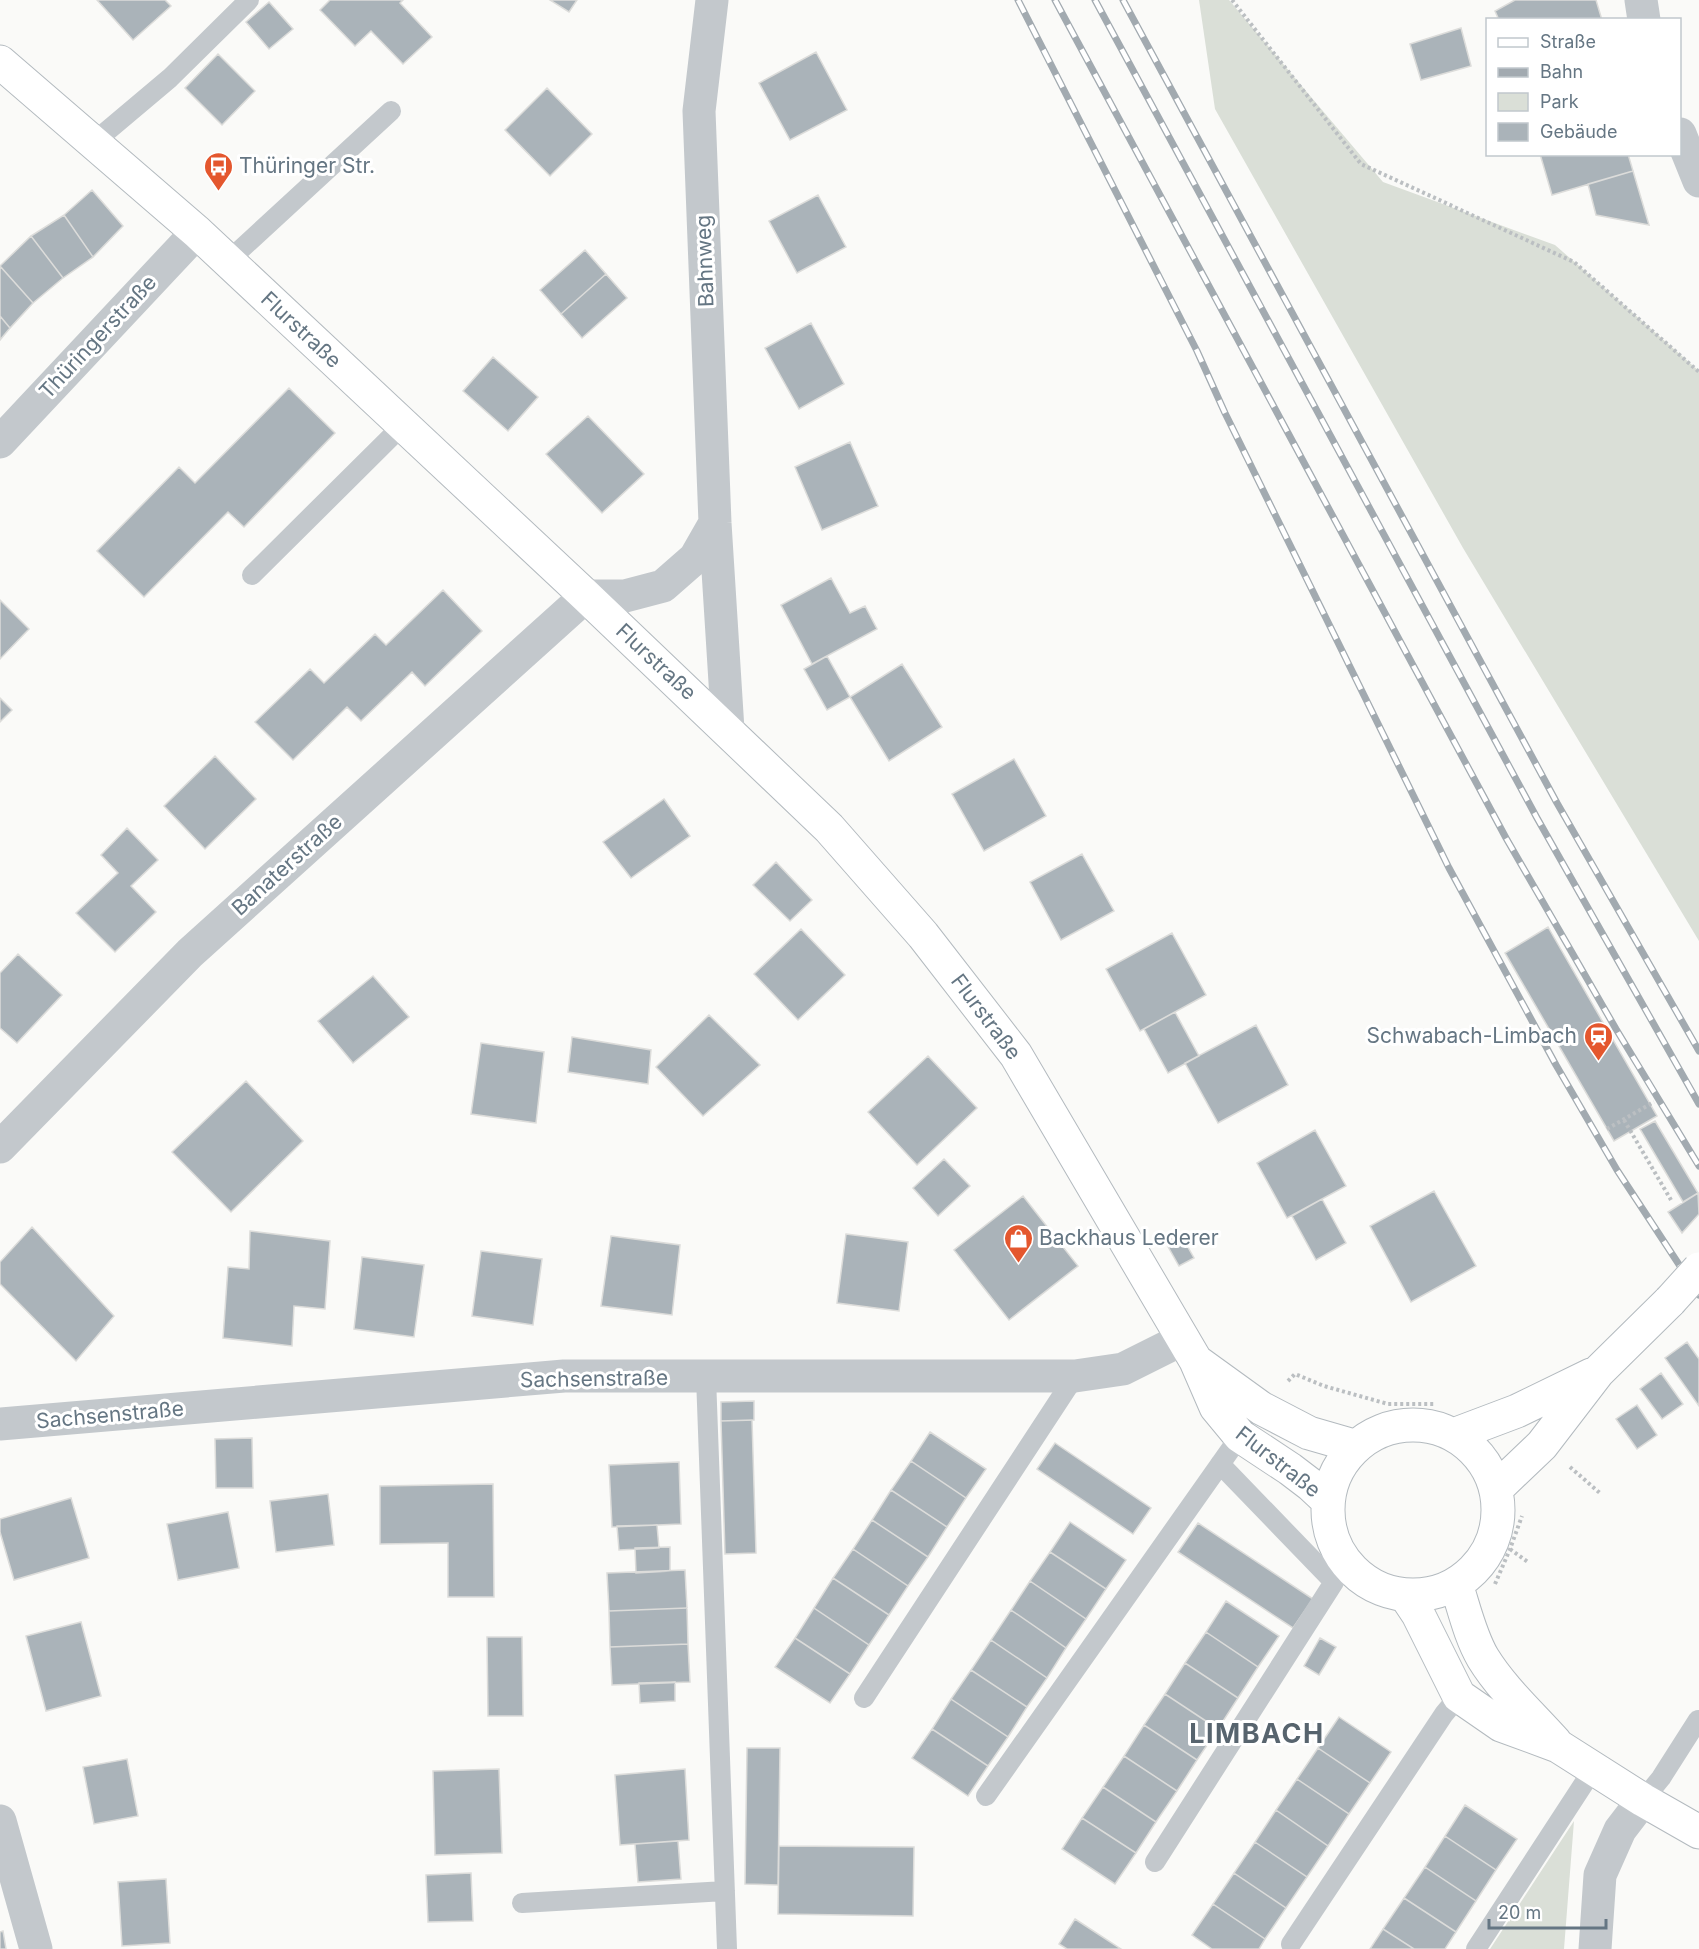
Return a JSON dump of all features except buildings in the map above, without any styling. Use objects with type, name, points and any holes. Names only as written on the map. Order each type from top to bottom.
[{"type":"street","name":"Bahnweg","points":[[712,0],[699,111],[715,524],[728,730]]},
{"type":"street","points":[[1641,0],[1644,18]]},
{"type":"street","name":"Flurstraße","points":[[1,65],[197,232],[586,596],[829,828],[923,935],[1016,1055],[1190,1350],[1216,1407],[1240,1436],[1290,1469],[1327,1500]]},
{"type":"street","points":[[1681,136],[1699,181]]},
{"type":"street","name":"Thüringerstraße","points":[[0,442],[197,232]]},
{"type":"street","points":[[586,596],[625,596],[663,586],[695,558],[715,524]]},
{"type":"street","name":"Banaterstraße","points":[[0,1147],[190,953],[586,596]]},
{"type":"street","points":[[1497,1488],[1542,1445],[1598,1372],[1670,1302],[1699,1269]]},
{"type":"street","name":"Flurstraße","points":[[1190,1350],[1261,1408],[1309,1433],[1354,1446]]},
{"type":"street","name":"Sachsenstraße","points":[[0,1424],[564,1376],[1075,1376],[1123,1369],[1190,1350]]},
{"type":"street","points":[[1456,1434],[1517,1411],[1598,1372]]},
{"type":"street","points":[[1421,1423],[1456,1434],[1482,1457],[1497,1488],[1498,1525],[1484,1558],[1456,1584],[1432,1594],[1406,1596],[1377,1588],[1348,1567],[1330,1536],[1327,1500],[1335,1471],[1354,1446],[1385,1427],[1421,1423]]},
{"type":"street","points":[[1456,1584],[1467,1621],[1482,1656],[1500,1681],[1558,1746]]},
{"type":"street","points":[[1406,1596],[1418,1614],[1459,1696],[1501,1725],[1558,1746],[1643,1800],[1699,1832]]},
{"type":"street","points":[[1595,1949],[1600,1875],[1620,1830],[1643,1800]]},
{"type":"street","points":[[0,1821],[36,1949]]},
{"type":"lane","points":[[94,142],[170,78],[249,0]]},
{"type":"lane","points":[[228,261],[391,111]]},
{"type":"lane","points":[[252,575],[404,425]]},
{"type":"lane","points":[[864,1698],[1075,1376]]},
{"type":"lane","points":[[706,1377],[727,1949]]},
{"type":"lane","points":[[986,1796],[1240,1436]]},
{"type":"lane","points":[[1155,1862],[1334,1582],[1220,1464]]},
{"type":"lane","points":[[1291,1944],[1444,1714],[1459,1696]]},
{"type":"lane","points":[[1643,1800],[1661,1778],[1698,1720]]},
{"type":"lane","points":[[1476,1949],[1594,1768]]},
{"type":"lane","points":[[522,1903],[725,1891]]},
{"type":"path","points":[[1232,0],[1361,164],[1574,262],[1699,372]]},
{"type":"path","points":[[1607,1129],[1654,1102]]},
{"type":"path","points":[[1624,1120],[1671,1200]]},
{"type":"path","points":[[1261,1408],[1295,1374],[1324,1386],[1388,1404],[1439,1404]]},
{"type":"path","points":[[1542,1445],[1601,1494]]},
{"type":"path","points":[[1494,1586],[1521,1516],[1528,1507]]},
{"type":"path","points":[[1510,1549],[1528,1562]]},
{"type":"green space","points":[[1199,0],[1229,0],[1383,182],[1555,245],[1699,371],[1699,941],[1463,548],[1215,109]]},
{"type":"green space","points":[[1574,1821],[1564,1949],[1490,1949]]},
{"type":"railway","points":[[1018,0],[1197,351],[1225,413],[1449,868],[1556,1065],[1617,1170],[1699,1295]]},
{"type":"railway","points":[[1055,0],[1506,838],[1616,1029],[1699,1166]]},
{"type":"railway","points":[[1095,0],[1537,818],[1699,1104]]},
{"type":"railway","points":[[1123,0],[1557,803],[1699,1051]]},
{"type":"place","name":"Thüringer Str.","points":[[218,192]]},
{"type":"place","name":"Schwabach-Limbach","points":[[1598,1062]]},
{"type":"place","name":"Backhaus Lederer","points":[[1018,1264]]},
{"type":"district","name":"LIMBACH","points":[[1257,1734]]}]
